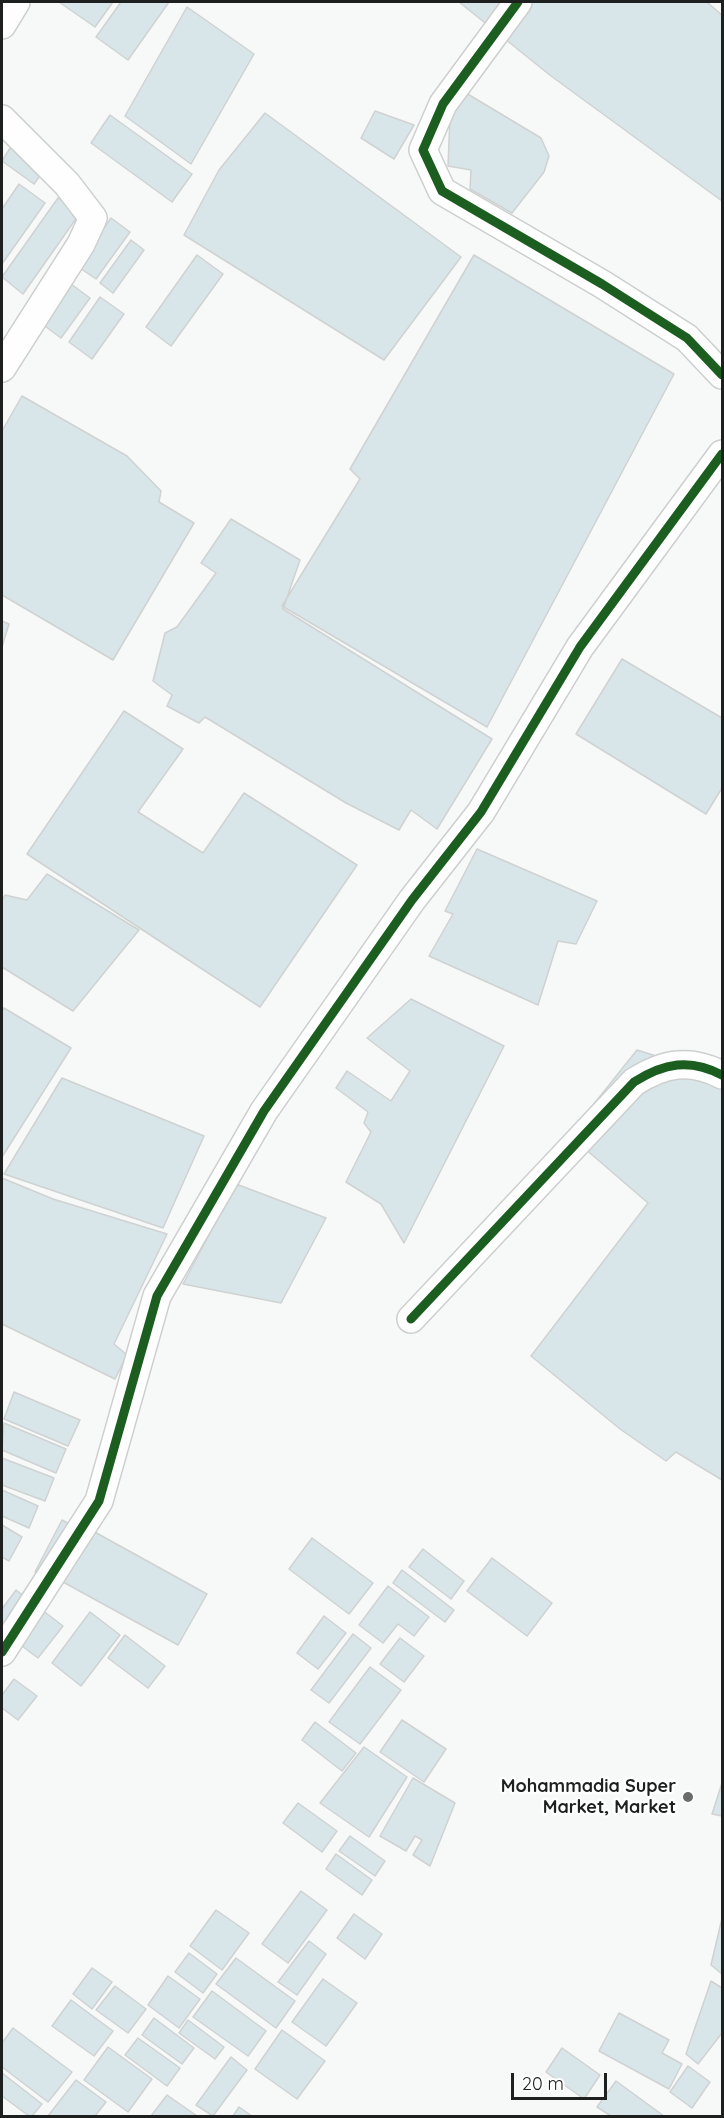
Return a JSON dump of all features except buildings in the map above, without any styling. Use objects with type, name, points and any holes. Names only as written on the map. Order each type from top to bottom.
[{"type":"street","points":[[2,25],[16,2]]},
{"type":"street","points":[[518,2],[443,104],[423,150],[442,191],[602,284],[687,338],[723,375]]},
{"type":"street","points":[[2,119],[67,184],[93,218],[81,244],[2,368]]},
{"type":"street","points":[[2,1650],[99,1502],[158,1296],[264,1110],[412,900],[481,812],[580,647],[723,454]]},
{"type":"street","points":[[411,1319],[634,1082],[657,1068],[684,1064],[723,1075]]},
{"type":"cycle path","points":[[518,2],[443,104],[423,150],[442,191],[602,284],[687,338],[722,375]]},
{"type":"cycle path","points":[[2,1652],[99,1501],[157,1296],[264,1111],[412,900],[481,812],[580,647],[722,454]]},
{"type":"cycle path","points":[[411,1319],[634,1082],[656,1070],[677,1065],[699,1066],[722,1075]]},
{"type":"place","name":"Mohammadia Super Market, Market","points":[[688,1797]]}]
